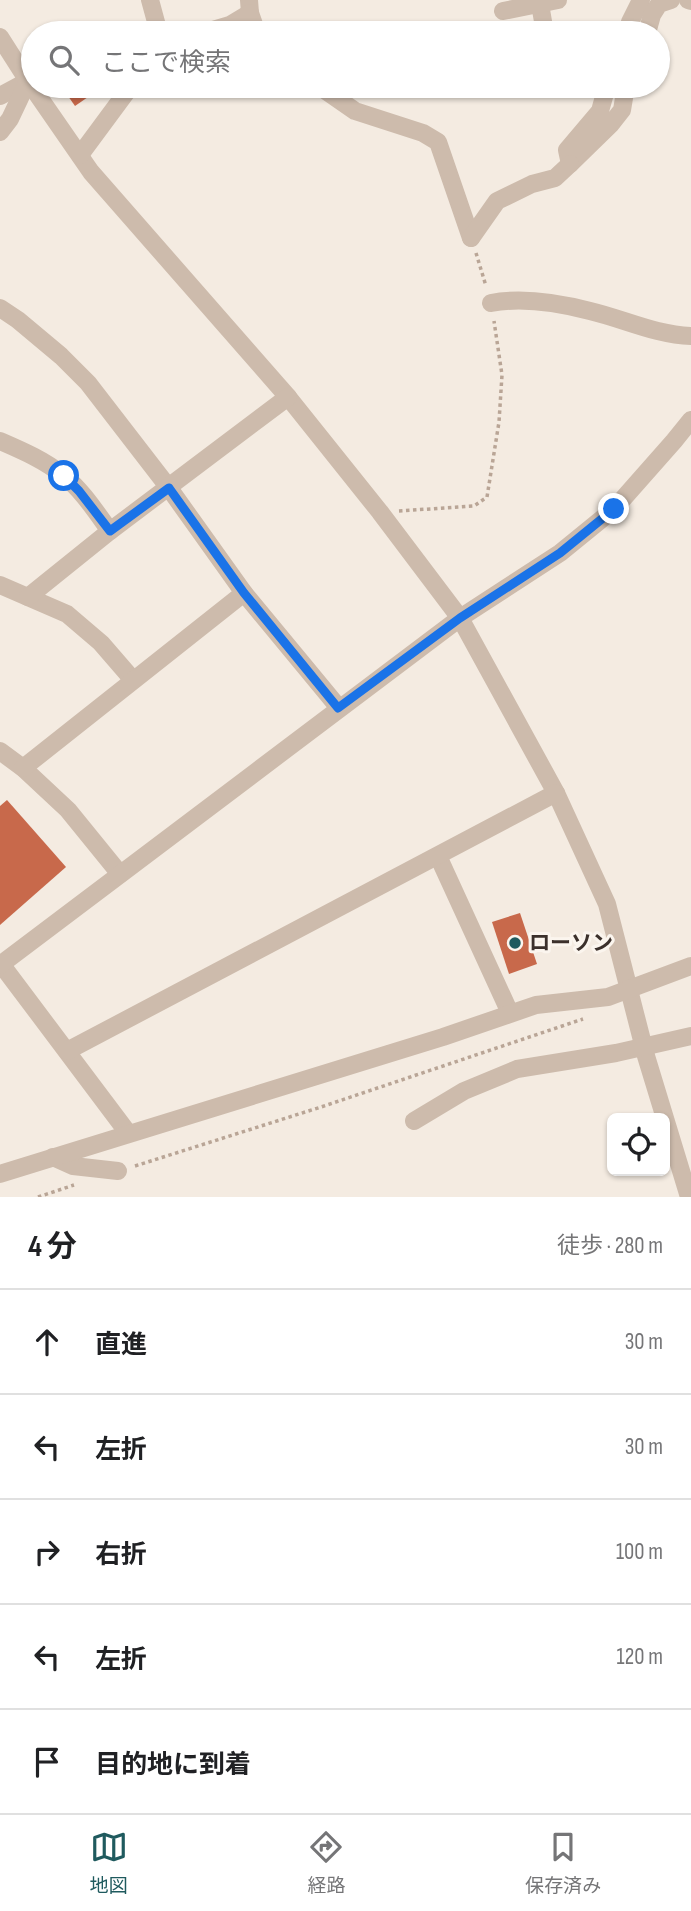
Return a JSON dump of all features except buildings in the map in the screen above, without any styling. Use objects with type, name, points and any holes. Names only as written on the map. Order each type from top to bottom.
[{"type":"street","points":[[150,0],[156,21]]},
{"type":"street","points":[[503,11],[558,0]]},
{"type":"street","points":[[630,21],[641,0]]},
{"type":"street","points":[[650,21],[659,4],[671,0]]},
{"type":"street","points":[[540,4],[543,21]]},
{"type":"street","points":[[234,21],[249,6]]},
{"type":"street","points":[[0,37],[21,70]]},
{"type":"street","points":[[0,96],[21,85]]},
{"type":"street","points":[[0,132],[10,119],[21,96]]},
{"type":"street","points":[[40,98],[91,172],[288,397],[460,618],[556,793],[607,904],[645,1051],[688,1197]]},
{"type":"street","points":[[80,155],[122,98]]},
{"type":"street","points":[[336,98],[355,111],[423,133],[438,142],[471,238]]},
{"type":"street","points":[[570,164],[567,150],[600,111],[604,98]]},
{"type":"street","points":[[471,238],[497,201],[532,184],[555,178],[611,124],[622,110],[624,98]]},
{"type":"street","points":[[491,303],[545,303],[588,310],[652,330],[691,336]]},
{"type":"street","points":[[0,308],[61,356],[88,383],[169,488],[244,593],[338,708]]},
{"type":"street","points":[[28,597],[110,531],[288,397]]},
{"type":"street","points":[[128,1133],[1,965],[460,618],[560,553],[614,509],[691,420]]},
{"type":"street","points":[[0,441],[30,454],[64,476],[110,531]]},
{"type":"street","points":[[0,585],[67,614],[101,643],[132,681]]},
{"type":"street","points":[[23,768],[244,593]]},
{"type":"street","points":[[0,751],[23,768],[68,810],[120,874]]},
{"type":"street","points":[[67,1051],[556,793]]},
{"type":"street","points":[[438,856],[510,1013]]},
{"type":"street","points":[[0,1174],[443,1037],[536,1005],[608,997],[691,966]]},
{"type":"street","points":[[612,1009],[630,990]]},
{"type":"street","points":[[414,1121],[464,1091],[517,1069],[645,1051],[691,1036]]},
{"type":"street","points":[[53,1157],[73,1166],[118,1171]]},
{"type":"path","points":[[380,512],[474,506],[487,497],[499,422],[502,375],[491,303],[471,238]]},
{"type":"path","points":[[118,1171],[612,1009]]},
{"type":"path","points":[[38,1197],[84,1182]]},
{"type":"place","name":"ローソン","points":[[515,943]]},
{"type":"route","points":[[64,476],[110,531],[169,488],[244,593],[338,708],[460,618],[560,553],[614,509]]}]
